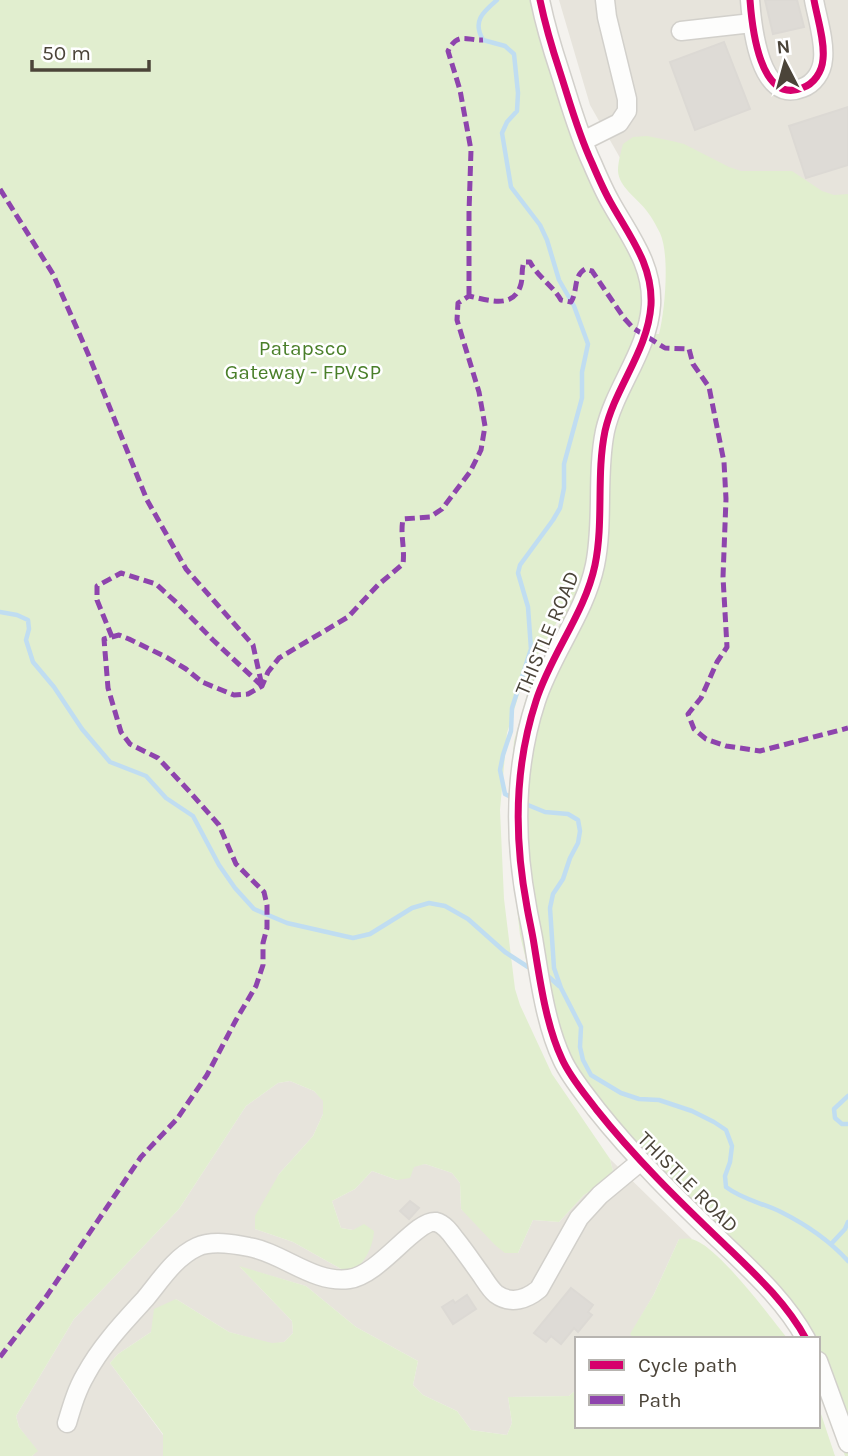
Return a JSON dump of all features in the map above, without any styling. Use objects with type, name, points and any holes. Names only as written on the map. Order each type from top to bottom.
[{"type":"street","name":"THISTLE ROAD","points":[[540,0],[575,122],[610,202],[642,258],[650,281],[651,305],[648,329],[605,430],[595,565],[586,594],[544,677],[528,730],[518,802],[518,837],[526,907],[540,981],[562,1059],[578,1087],[641,1161],[757,1275],[782,1303],[805,1337]]},
{"type":"street","points":[[583,141],[619,123],[627,111],[627,99],[605,0]]},
{"type":"street","points":[[750,0],[757,45],[767,73],[774,85],[785,92],[799,90],[813,83],[819,73],[823,59],[814,0]]},
{"type":"street","points":[[681,31],[752,23]]},
{"type":"street","points":[[67,1423],[87,1371],[107,1343],[176,1262],[196,1247],[222,1244],[250,1247],[270,1252],[316,1274],[333,1279],[350,1279],[366,1273],[421,1227],[438,1222],[446,1227],[495,1294],[508,1300],[517,1300],[529,1297],[540,1289],[579,1217],[600,1195],[641,1161]]},
{"type":"street","points":[[820,1366],[848,1443]]},
{"type":"shaded area","points":[[559,0],[848,0],[848,209],[636,186],[590,105]]},
{"type":"shaded area","points":[[290,1081],[314,1091],[324,1101],[323,1114],[313,1136],[279,1174],[255,1229],[293,1242],[350,1274],[353,1230],[341,1228],[332,1201],[355,1189],[372,1171],[397,1180],[414,1166],[425,1164],[452,1173],[460,1183],[461,1209],[518,1253],[533,1220],[559,1222],[584,1195],[607,1181],[613,1171],[610,1159],[692,1239],[679,1239],[654,1294],[631,1334],[633,1337],[575,1337],[575,1391],[569,1396],[508,1397],[512,1423],[507,1435],[471,1430],[457,1411],[423,1395],[413,1385],[418,1361],[356,1327],[306,1286],[240,1267],[292,1321],[293,1333],[284,1342],[272,1344],[229,1332],[176,1299],[151,1332],[118,1354],[110,1363],[163,1435],[163,1456],[32,1456],[37,1451],[19,1427],[16,1416],[74,1319],[179,1209],[246,1106],[278,1083]]},
{"type":"green space","name":"Patapsco Gateway - FPVSP","points":[[0,0],[533,0],[557,91],[575,145],[638,269],[644,290],[645,308],[638,334],[659,334],[665,298],[666,269],[660,233],[648,212],[619,177],[618,164],[623,144],[633,137],[647,136],[684,144],[741,171],[792,171],[822,191],[834,195],[848,194],[848,1456],[845,1456],[820,1388],[820,1337],[796,1337],[775,1304],[679,1211],[542,1026],[520,935],[510,844],[509,804],[514,741],[531,680],[555,635],[566,607],[535,659],[519,694],[507,733],[500,810],[504,899],[515,989],[520,1005],[552,1074],[610,1159],[613,1171],[607,1181],[584,1195],[559,1222],[533,1220],[518,1253],[505,1253],[461,1209],[460,1183],[452,1173],[425,1164],[414,1167],[410,1178],[397,1180],[372,1171],[355,1189],[332,1201],[341,1228],[353,1230],[364,1224],[374,1231],[367,1255],[350,1274],[293,1242],[255,1229],[255,1216],[279,1174],[313,1136],[323,1114],[323,1101],[314,1091],[290,1081],[278,1083],[246,1106],[179,1209],[74,1319],[16,1416],[19,1427],[38,1451],[32,1456],[0,1456]]},
{"type":"green space","points":[[679,1239],[691,1239],[714,1253],[728,1267],[786,1337],[632,1337],[630,1334],[654,1294]]},
{"type":"green space","points":[[239,1266],[306,1286],[356,1327],[418,1361],[413,1385],[423,1395],[457,1411],[471,1430],[507,1435],[512,1423],[508,1397],[569,1396],[575,1391],[575,1428],[820,1428],[820,1411],[835,1456],[163,1456],[163,1434],[110,1363],[118,1354],[151,1332],[154,1309],[176,1299],[229,1332],[272,1343],[284,1342],[293,1333],[292,1321]]},
{"type":"building","points":[[765,0],[797,0],[804,27],[773,34]]},
{"type":"building","points":[[724,42],[750,109],[695,130],[670,62]]},
{"type":"building","points":[[848,107],[848,165],[806,178],[789,126]]},
{"type":"building","points":[[410,1201],[419,1208],[409,1219],[400,1211]]},
{"type":"building","points":[[571,1288],[593,1305],[588,1312],[592,1315],[578,1332],[574,1328],[561,1344],[551,1336],[546,1342],[534,1333]]},
{"type":"building","points":[[467,1295],[476,1309],[453,1324],[442,1307]]},
{"type":"waterway","points":[[497,0],[481,17],[479,27],[483,40],[505,46],[514,54],[517,111],[502,133],[511,187],[540,225],[559,280],[574,306],[588,344],[582,372],[582,398],[564,464],[564,488],[560,508],[520,565],[518,573],[528,607],[531,649],[512,708],[511,731],[500,770],[505,794],[515,799]]},
{"type":"waterway","points":[[0,612],[28,620],[26,640],[33,662],[54,687],[82,729],[110,762],[146,776],[166,798],[193,816],[219,865],[254,909],[287,923],[353,938],[370,934],[412,908],[429,903],[445,906],[468,919],[505,952],[528,967]]},
{"type":"waterway","points":[[523,803],[545,812],[568,814],[578,820],[578,843],[563,879],[553,894],[550,908],[554,968],[581,1027],[580,1047],[591,1075],[621,1093],[639,1099],[659,1100],[692,1111],[726,1130],[732,1146],[725,1176],[726,1187],[800,1222],[848,1261]]},
{"type":"waterway","points":[[549,977],[559,986]]},
{"type":"waterway","points":[[848,1096],[834,1109],[835,1118],[842,1124],[848,1124]]},
{"type":"waterway","points":[[832,1243],[848,1222]]},
{"type":"marked path","points":[[469,296],[471,150],[460,90],[448,51],[459,39],[483,40]]},
{"type":"marked path","points":[[0,189],[53,274],[147,500],[186,569],[253,645],[262,686]]},
{"type":"marked path","points":[[0,1357],[44,1300],[141,1157],[177,1119],[207,1075],[256,986],[263,965],[263,943],[267,928],[264,892],[236,864],[219,825],[189,791],[158,758],[130,744],[121,732],[108,688],[104,639],[119,635],[166,657],[202,682],[234,695],[248,694],[262,686],[268,672],[279,658],[348,617],[378,585],[403,564],[403,519],[430,517],[442,509],[470,472],[481,450],[485,426],[479,392],[457,320],[458,303],[469,296],[492,301],[513,297],[521,284],[524,262],[530,262],[561,300],[571,302],[577,280],[585,269],[592,271],[633,328],[665,348],[689,349],[693,364],[709,387],[724,462],[726,499],[723,577],[727,647],[701,698],[688,714],[694,729],[706,739],[726,746],[760,751],[848,728]]},
{"type":"marked path","points":[[112,637],[97,600],[97,586],[121,573],[156,584],[262,686]]},
{"type":"cycle path","points":[[540,0],[551,45],[578,129],[603,189],[644,264],[651,291],[649,322],[644,338],[616,399],[605,431],[595,565],[584,600],[542,684],[523,752],[518,829],[523,881],[541,988],[556,1046],[565,1066],[582,1091],[641,1161],[769,1288],[805,1337]]},
{"type":"cycle path","points":[[750,0],[761,60],[776,85],[788,90],[810,84],[821,68],[823,45],[814,0]]}]
